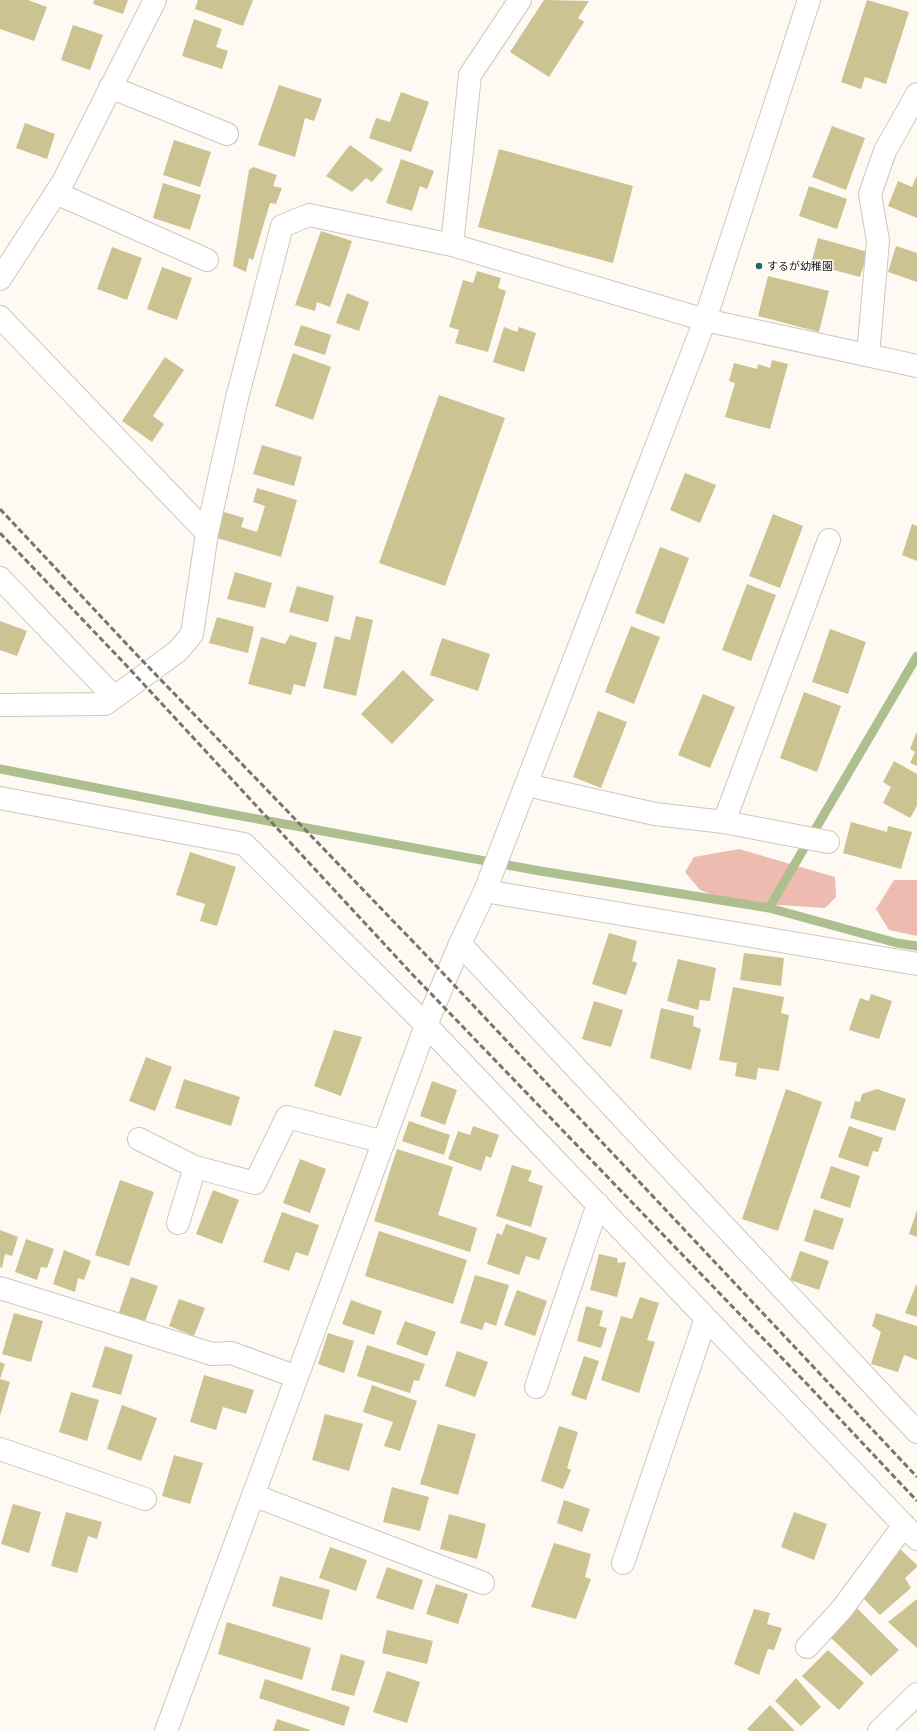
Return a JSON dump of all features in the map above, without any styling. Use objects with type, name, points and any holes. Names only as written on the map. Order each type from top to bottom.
[{"type":"street","points":[[0,279],[56,193],[155,0]]},
{"type":"street","points":[[452,245],[470,75],[520,0]]},
{"type":"street","points":[[166,1731],[426,1025],[460,944],[485,891],[527,785],[705,320],[809,0]]},
{"type":"street","points":[[110,87],[227,134]]},
{"type":"street","points":[[868,355],[878,241],[870,194],[885,151],[917,94]]},
{"type":"street","points":[[56,193],[207,260]]},
{"type":"street","points":[[0,705],[104,704],[178,650],[192,634],[207,533],[237,398],[282,226],[309,215],[452,245],[705,320],[917,366]]},
{"type":"street","points":[[0,317],[207,533]]},
{"type":"street","points":[[724,822],[829,540]]},
{"type":"street","points":[[0,578],[114,697]]},
{"type":"street","points":[[527,785],[655,814],[724,822],[828,842]]},
{"type":"street","points":[[0,798],[244,844],[426,1025],[910,1532],[807,1647]]},
{"type":"street","points":[[485,891],[917,964]]},
{"type":"street","points":[[460,944],[917,1432]]},
{"type":"street","points":[[138,1139],[195,1167],[255,1183],[287,1117],[384,1142]]},
{"type":"street","points":[[178,1224],[195,1167]]},
{"type":"street","points":[[536,1387],[598,1204]]},
{"type":"street","points":[[0,1288],[212,1354],[231,1353],[297,1378]]},
{"type":"street","points":[[623,1563],[706,1318]]},
{"type":"street","points":[[0,1449],[145,1499]]},
{"type":"street","points":[[253,1495],[483,1583]]},
{"type":"street","points":[[879,1731],[917,1694]]},
{"type":"shaded area","points":[[739,849],[835,877],[836,897],[825,908],[731,902],[700,890],[685,872],[694,857]]},
{"type":"shaded area","points":[[894,880],[917,880],[917,936],[889,930],[876,909]]},
{"type":"building","points":[[0,0],[28,0],[47,7],[34,41],[0,29]]},
{"type":"building","points":[[94,0],[128,0],[123,14],[93,4]]},
{"type":"building","points":[[198,0],[253,0],[243,26],[195,9]]},
{"type":"building","points":[[544,0],[589,1],[578,18],[584,22],[549,77],[510,52]]},
{"type":"building","points":[[867,0],[909,12],[886,84],[865,77],[861,89],[841,82]]},
{"type":"building","points":[[194,19],[222,29],[216,47],[228,51],[222,69],[182,56]]},
{"type":"building","points":[[73,25],[103,35],[90,70],[61,60]]},
{"type":"building","points":[[279,85],[322,99],[314,121],[305,118],[295,157],[258,145]]},
{"type":"building","points":[[401,92],[429,102],[411,152],[369,138],[376,118],[390,122]]},
{"type":"building","points":[[25,123],[55,134],[47,159],[16,148]]},
{"type":"building","points":[[832,126],[865,138],[846,190],[812,177]]},
{"type":"building","points":[[174,140],[211,152],[200,187],[163,175]]},
{"type":"building","points":[[350,145],[383,169],[372,182],[366,178],[352,192],[326,176]]},
{"type":"building","points":[[499,149],[633,186],[613,263],[478,227]]},
{"type":"building","points":[[401,159],[434,171],[427,189],[420,186],[412,211],[386,203]]},
{"type":"building","points":[[253,167],[277,175],[273,186],[282,188],[276,204],[270,203],[253,260],[249,258],[246,272],[233,266],[249,170]]},
{"type":"building","points":[[917,175],[917,218],[888,206],[898,181],[912,187]]},
{"type":"building","points":[[163,183],[201,195],[190,230],[153,218]]},
{"type":"building","points":[[809,186],[847,199],[837,229],[799,216]]},
{"type":"building","points":[[321,231],[352,241],[330,307],[317,302],[315,311],[295,305]]},
{"type":"building","points":[[818,238],[868,252],[860,277],[811,264]]},
{"type":"building","points":[[896,246],[917,253],[917,282],[888,272]]},
{"type":"building","points":[[112,247],[142,258],[127,300],[97,289]]},
{"type":"building","points":[[162,267],[192,278],[177,320],[147,309]]},
{"type":"building","points":[[477,271],[501,278],[498,288],[506,291],[488,352],[455,343],[459,330],[449,327],[463,280],[473,283]]},
{"type":"building","points":[[768,276],[829,291],[819,332],[758,316]]},
{"type":"building","points":[[347,293],[369,302],[359,331],[336,323]]},
{"type":"building","points":[[301,325],[331,335],[325,355],[294,345]]},
{"type":"building","points":[[504,327],[517,332],[519,327],[536,333],[524,372],[493,362]]},
{"type":"building","points":[[293,353],[331,367],[313,420],[275,406]]},
{"type":"building","points":[[165,357],[184,370],[153,416],[164,424],[152,442],[122,421]]},
{"type":"building","points":[[772,360],[788,364],[770,429],[725,417],[735,383],[729,381],[734,363],[757,369],[758,364],[770,368]]},
{"type":"building","points":[[439,395],[505,418],[445,586],[379,563]]},
{"type":"building","points":[[262,445],[302,457],[294,486],[253,474]]},
{"type":"building","points":[[685,473],[716,485],[700,523],[670,510]]},
{"type":"building","points":[[257,488],[297,500],[281,557],[217,538],[224,512],[244,518],[241,527],[257,532],[265,506],[253,502]]},
{"type":"building","points":[[773,514],[803,526],[780,588],[749,576]]},
{"type":"building","points":[[912,524],[917,526],[917,561],[902,555]]},
{"type":"building","points":[[660,547],[689,558],[664,624],[635,613]]},
{"type":"building","points":[[235,572],[272,583],[265,608],[227,599]]},
{"type":"building","points":[[747,584],[776,595],[751,661],[722,650]]},
{"type":"building","points":[[297,586],[334,596],[328,622],[289,612]]},
{"type":"building","points":[[356,616],[373,620],[356,696],[323,688],[335,636],[350,640]]},
{"type":"building","points":[[217,617],[254,627],[248,653],[209,643]]},
{"type":"building","points":[[0,621],[27,631],[17,656],[0,650]]},
{"type":"building","points":[[631,626],[660,637],[634,704],[605,692]]},
{"type":"building","points":[[830,629],[866,642],[848,694],[812,682]]},
{"type":"building","points":[[290,635],[317,643],[305,687],[294,684],[291,695],[248,684],[261,637],[285,644]]},
{"type":"building","points":[[442,638],[490,654],[478,691],[430,675]]},
{"type":"building","points":[[403,670],[434,700],[392,744],[361,714]]},
{"type":"building","points":[[804,692],[841,706],[817,772],[780,758]]},
{"type":"building","points":[[703,694],[735,707],[710,768],[678,755]]},
{"type":"building","points":[[598,711],[627,722],[601,788],[573,777]]},
{"type":"building","points":[[917,731],[917,766],[910,763],[915,752],[910,749]]},
{"type":"building","points":[[894,761],[917,774],[917,806],[910,818],[883,803],[891,787],[883,782]]},
{"type":"building","points":[[851,822],[887,832],[888,826],[912,832],[901,869],[843,853]]},
{"type":"building","points":[[190,852],[236,867],[217,926],[200,921],[205,904],[176,895]]},
{"type":"building","points":[[609,933],[637,941],[632,961],[637,963],[626,995],[592,984]]},
{"type":"building","points":[[744,953],[784,958],[781,986],[740,980]]},
{"type":"building","points":[[678,959],[716,968],[710,1001],[700,1000],[698,1010],[667,1001]]},
{"type":"building","points":[[733,987],[784,997],[781,1013],[789,1015],[779,1071],[758,1068],[756,1080],[735,1076],[737,1063],[719,1060]]},
{"type":"building","points":[[871,994],[892,1001],[879,1039],[849,1030],[860,998],[869,1001]]},
{"type":"building","points":[[594,1001],[623,1010],[611,1047],[582,1039]]},
{"type":"building","points":[[661,1008],[694,1016],[693,1026],[701,1029],[691,1070],[650,1058]]},
{"type":"building","points":[[334,1030],[362,1037],[341,1096],[314,1086]]},
{"type":"building","points":[[146,1057],[172,1067],[155,1111],[129,1101]]},
{"type":"building","points":[[184,1079],[240,1097],[231,1126],[175,1108]]},
{"type":"building","points":[[432,1081],[457,1090],[445,1125],[420,1116]]},
{"type":"building","points":[[786,1089],[822,1102],[778,1231],[742,1219]]},
{"type":"building","points":[[877,1089],[906,1099],[895,1131],[850,1118],[855,1101],[860,1102],[862,1094]]},
{"type":"building","points":[[409,1121],[450,1135],[444,1155],[402,1141]]},
{"type":"building","points":[[473,1126],[499,1135],[491,1158],[486,1156],[481,1171],[448,1159],[458,1131],[470,1135]]},
{"type":"building","points":[[849,1126],[883,1138],[878,1152],[873,1151],[868,1167],[838,1157]]},
{"type":"building","points":[[397,1149],[453,1167],[438,1215],[477,1228],[470,1252],[374,1221]]},
{"type":"building","points":[[300,1159],[326,1169],[310,1213],[283,1203]]},
{"type":"building","points":[[512,1165],[532,1171],[528,1181],[543,1186],[531,1227],[496,1216]]},
{"type":"building","points":[[831,1166],[860,1176],[850,1208],[820,1198]]},
{"type":"building","points":[[120,1180],[154,1192],[129,1266],[95,1255]]},
{"type":"building","points":[[213,1190],[239,1200],[222,1244],[196,1234]]},
{"type":"building","points":[[814,1209],[844,1219],[833,1250],[804,1241]]},
{"type":"building","points":[[917,1210],[917,1237],[909,1234]]},
{"type":"building","points":[[282,1212],[319,1225],[308,1256],[296,1252],[289,1271],[263,1262]]},
{"type":"building","points":[[506,1224],[547,1238],[539,1260],[526,1256],[519,1275],[487,1264],[497,1233],[502,1235]]},
{"type":"building","points":[[0,1230],[18,1237],[12,1256],[5,1254],[2,1268],[0,1267]]},
{"type":"building","points":[[379,1231],[467,1260],[453,1304],[365,1276]]},
{"type":"building","points":[[26,1239],[54,1249],[47,1268],[41,1267],[37,1280],[15,1272]]},
{"type":"building","points":[[64,1250],[91,1261],[84,1280],[78,1278],[75,1292],[53,1284]]},
{"type":"building","points":[[800,1251],[829,1261],[819,1290],[790,1280]]},
{"type":"building","points":[[599,1254],[617,1258],[618,1263],[626,1262],[617,1297],[590,1290]]},
{"type":"building","points":[[475,1275],[509,1285],[496,1326],[485,1322],[482,1330],[460,1323]]},
{"type":"building","points":[[131,1277],[158,1286],[144,1324],[118,1315]]},
{"type":"building","points":[[917,1285],[917,1317],[905,1313]]},
{"type":"building","points":[[517,1290],[547,1301],[535,1336],[504,1325]]},
{"type":"building","points":[[640,1297],[659,1303],[647,1340],[655,1342],[639,1393],[601,1380],[621,1316],[632,1319]]},
{"type":"building","points":[[179,1299],[205,1308],[194,1336],[169,1326]]},
{"type":"building","points":[[351,1300],[382,1311],[374,1335],[342,1324]]},
{"type":"building","points":[[586,1306],[603,1311],[599,1326],[607,1328],[601,1348],[577,1341]]},
{"type":"building","points":[[14,1313],[43,1321],[31,1362],[2,1354]]},
{"type":"building","points":[[876,1313],[917,1326],[917,1360],[904,1355],[898,1372],[871,1364],[881,1332],[872,1326]]},
{"type":"building","points":[[405,1321],[436,1332],[427,1356],[396,1344]]},
{"type":"building","points":[[328,1333],[354,1341],[344,1373],[318,1364]]},
{"type":"building","points":[[367,1345],[425,1364],[419,1381],[414,1380],[410,1393],[357,1376]]},
{"type":"building","points":[[105,1346],[133,1355],[121,1395],[92,1387]]},
{"type":"building","points":[[457,1351],[488,1362],[475,1397],[445,1386]]},
{"type":"building","points":[[584,1356],[599,1361],[586,1400],[571,1395]]},
{"type":"building","points":[[0,1362],[5,1364],[0,1379]]},
{"type":"building","points":[[204,1375],[254,1390],[246,1414],[223,1407],[216,1430],[190,1422]]},
{"type":"building","points":[[0,1379],[10,1382],[0,1416]]},
{"type":"building","points":[[372,1385],[417,1401],[400,1451],[384,1446],[393,1422],[363,1412]]},
{"type":"building","points":[[71,1392],[99,1400],[87,1441],[59,1432]]},
{"type":"building","points":[[122,1405],[157,1418],[141,1461],[107,1449]]},
{"type":"building","points":[[325,1414],[363,1424],[349,1471],[312,1460]]},
{"type":"building","points":[[438,1424],[476,1434],[458,1495],[420,1484]]},
{"type":"building","points":[[559,1426],[578,1432],[567,1468],[571,1470],[563,1489],[541,1481]]},
{"type":"building","points":[[174,1455],[203,1463],[190,1504],[162,1496]]},
{"type":"building","points":[[392,1487],[429,1497],[420,1531],[383,1522]]},
{"type":"building","points":[[564,1500],[590,1509],[582,1532],[557,1523]]},
{"type":"building","points":[[13,1504],[41,1512],[29,1553],[1,1544]]},
{"type":"building","points":[[66,1512],[102,1522],[97,1539],[88,1536],[77,1573],[51,1566]]},
{"type":"building","points":[[794,1512],[827,1524],[814,1560],[781,1547]]},
{"type":"building","points":[[449,1514],[486,1524],[477,1559],[440,1549]]},
{"type":"building","points":[[554,1543],[591,1554],[585,1577],[591,1579],[576,1619],[531,1607]]},
{"type":"building","points":[[897,1546],[917,1565],[917,1567],[905,1578],[911,1588],[880,1615],[861,1596]]},
{"type":"building","points":[[330,1547],[367,1560],[356,1591],[319,1578]]},
{"type":"building","points":[[387,1567],[423,1580],[413,1610],[376,1598]]},
{"type":"building","points":[[280,1576],[330,1590],[322,1620],[272,1606]]},
{"type":"building","points":[[436,1584],[468,1594],[458,1624],[426,1614]]},
{"type":"building","points":[[917,1599],[917,1648],[888,1622]]},
{"type":"building","points":[[857,1608],[899,1650],[871,1676],[830,1637]]},
{"type":"building","points":[[754,1609],[770,1613],[767,1624],[782,1628],[774,1650],[768,1649],[759,1675],[734,1664]]},
{"type":"building","points":[[227,1622],[311,1648],[302,1680],[218,1654]]},
{"type":"building","points":[[387,1630],[433,1641],[427,1664],[382,1653]]},
{"type":"building","points":[[828,1650],[864,1683],[839,1710],[802,1676]]},
{"type":"building","points":[[341,1654],[365,1661],[354,1696],[331,1690]]},
{"type":"building","points":[[387,1671],[420,1682],[407,1723],[373,1712]]},
{"type":"building","points":[[796,1678],[821,1707],[801,1726],[775,1701]]},
{"type":"building","points":[[265,1679],[350,1707],[344,1726],[259,1698]]},
{"type":"building","points":[[770,1705],[795,1731],[750,1731],[747,1729]]},
{"type":"building","points":[[277,1719],[310,1730],[310,1731],[273,1731]]},
{"type":"waterway","points":[[769,908],[917,656]]},
{"type":"waterway","points":[[0,769],[214,811],[540,871],[769,908],[897,943],[917,946]]},
{"type":"railway","points":[[0,509],[136,654],[424,953],[917,1477]]},
{"type":"railway","points":[[0,533],[125,664],[412,974],[806,1383],[917,1501]]},
{"type":"place","name":"するが幼稚園","points":[[759,266]]}]
